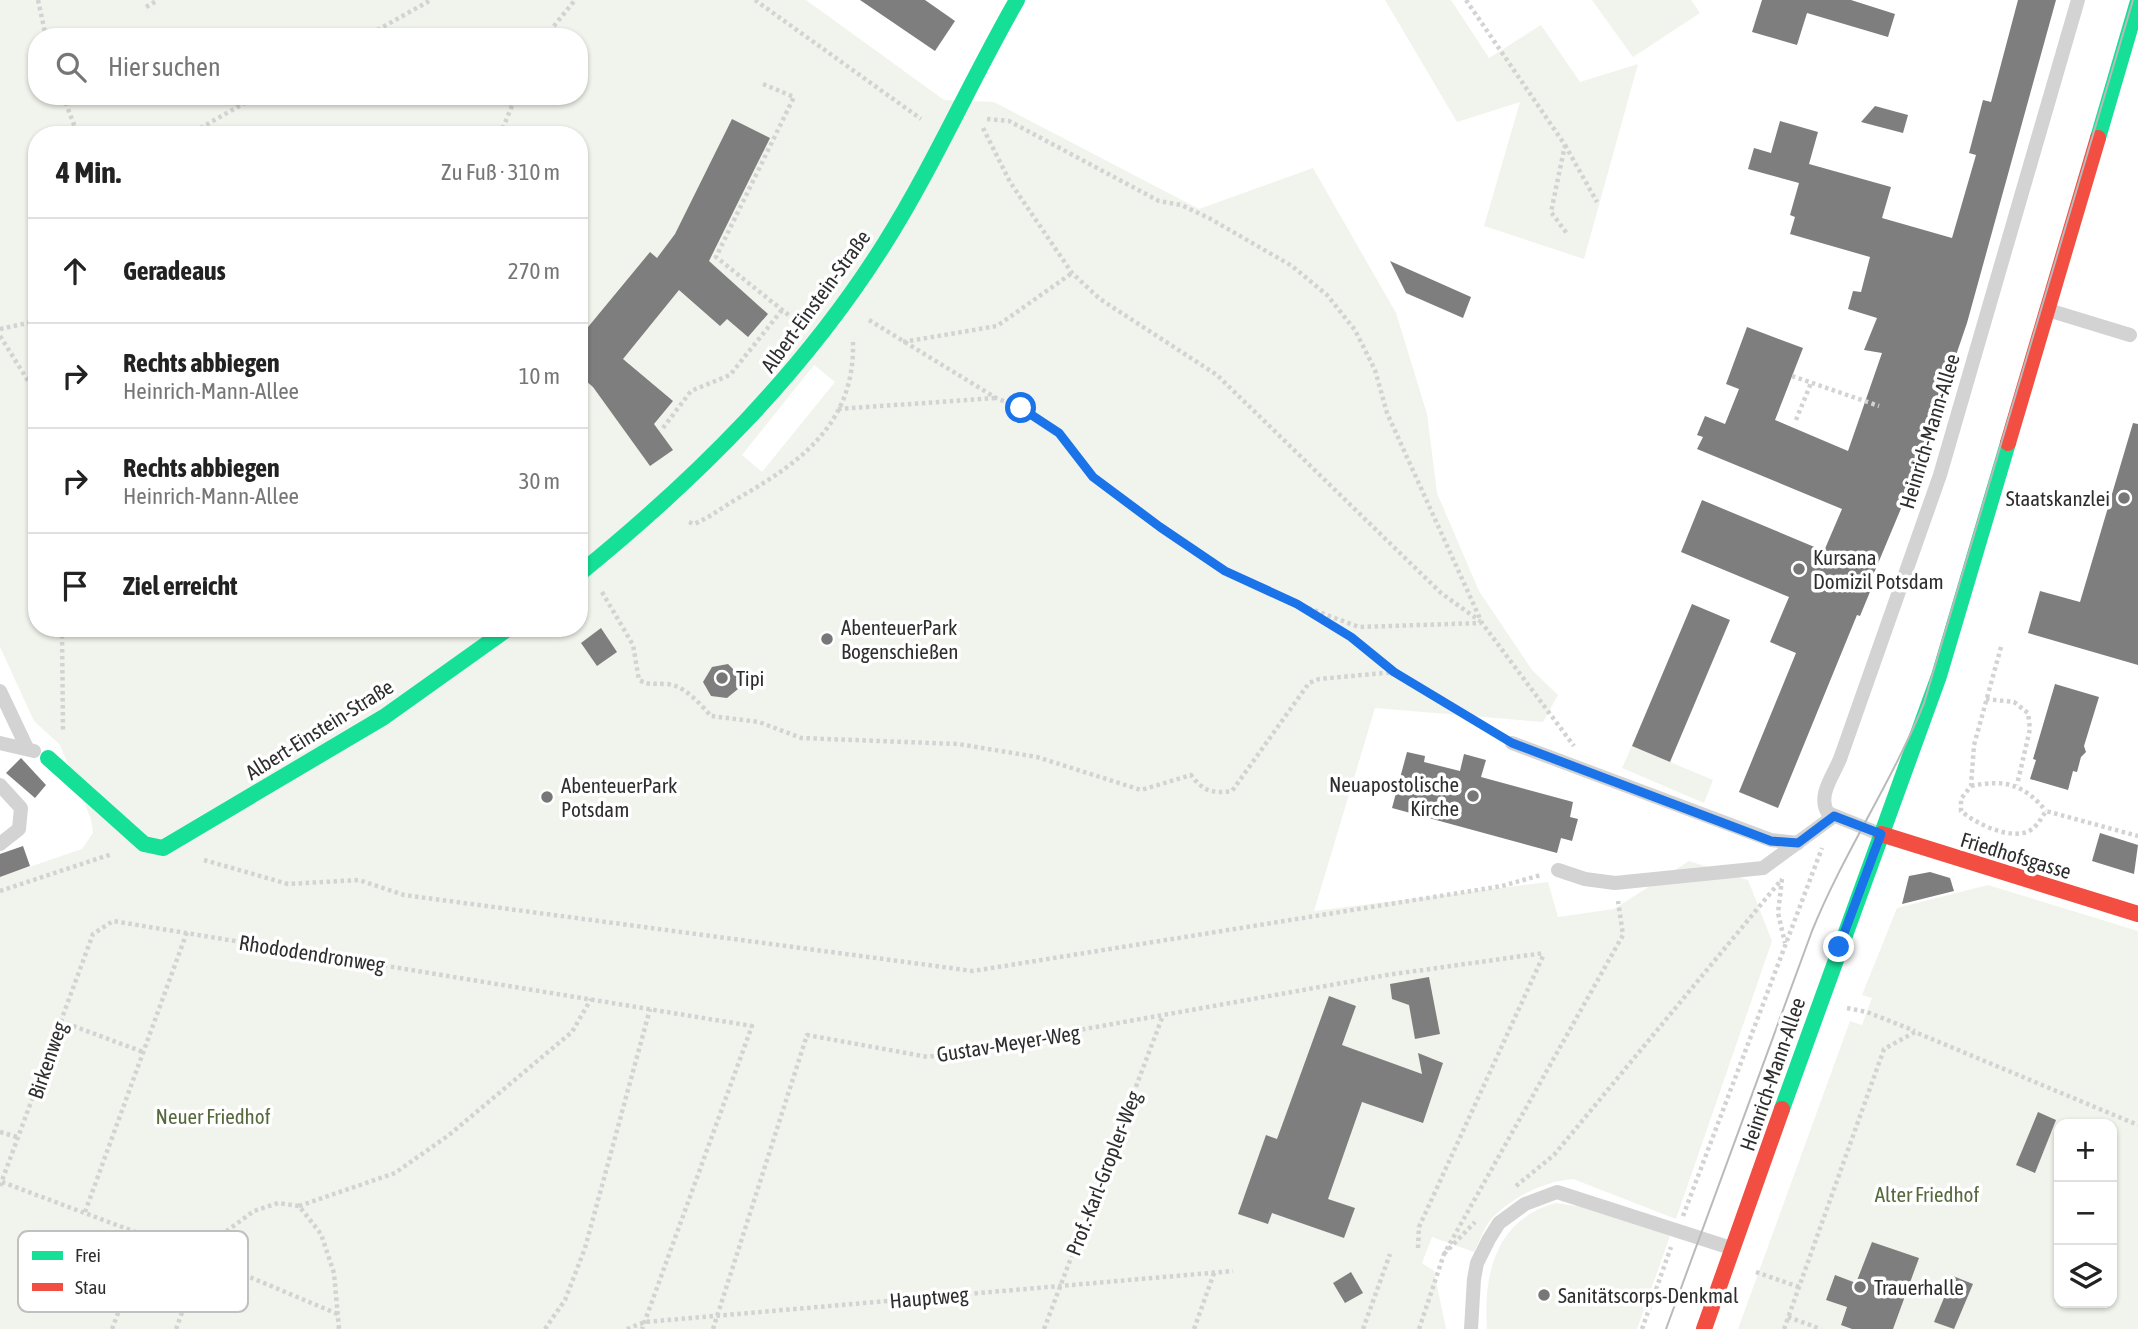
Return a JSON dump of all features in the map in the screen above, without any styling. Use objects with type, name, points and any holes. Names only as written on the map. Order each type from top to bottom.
[{"type":"street","name":"Albert-Einstein-Straße","points":[[588,567],[677,494],[714,458],[751,420],[845,304],[886,242],[1017,0]]},
{"type":"street","name":"Heinrich-Mann-Allee","points":[[1704,1329],[1939,676],[2138,1]]},
{"type":"street","name":"Albert-Einstein-Straße","points":[[144,844],[163,848],[289,775],[398,706],[496,637]]},
{"type":"street","points":[[52,761],[144,844]]},
{"type":"street","name":"Friedhofsgasse","points":[[1881,834],[2138,914]]},
{"type":"lane","name":"Heinrich-Mann-Allee","points":[[1834,816],[1824,807],[1824,796],[1845,746],[1940,475],[2078,0]]},
{"type":"lane","points":[[2047,310],[2130,335]]},
{"type":"lane","points":[[0,691],[27,748]]},
{"type":"lane","points":[[0,743],[27,748],[52,761]]},
{"type":"lane","points":[[1512,743],[1771,841],[1798,843]]},
{"type":"lane","points":[[0,785],[21,807],[19,829],[0,844]]},
{"type":"lane","points":[[1558,870],[1585,879],[1615,883],[1763,867],[1834,816],[1881,834]]},
{"type":"lane","points":[[1471,1329],[1471,1298],[1477,1263],[1499,1223],[1525,1203],[1557,1192],[1733,1248]]},
{"type":"path","points":[[38,0],[44,28]]},
{"type":"path","points":[[146,7],[158,0]]},
{"type":"path","points":[[381,28],[431,0]]},
{"type":"path","points":[[552,28],[575,0]]},
{"type":"path","points":[[755,0],[945,137]]},
{"type":"path","points":[[1466,0],[1565,145],[1597,202]]},
{"type":"path","points":[[763,84],[794,97],[716,257],[788,314]]},
{"type":"path","points":[[66,105],[75,126]]},
{"type":"path","points":[[204,126],[241,105]]},
{"type":"path","points":[[504,126],[512,105]]},
{"type":"path","points":[[1482,623],[1441,593],[1217,374],[1100,299],[1072,273],[1010,182],[977,118],[1009,121],[1159,201],[1181,205],[1209,218],[1292,266],[1327,295],[1355,330],[1375,370],[1387,413],[1482,623],[1596,776]]},
{"type":"path","points":[[1565,145],[1551,212],[1568,235]]},
{"type":"path","points":[[902,342],[997,326],[1072,273]]},
{"type":"path","points":[[845,304],[902,342],[996,398],[1021,408],[1059,433],[1093,477],[1225,571],[1297,604],[1359,627],[1482,623]]},
{"type":"path","points":[[663,428],[691,391],[730,375],[782,310]]},
{"type":"path","points":[[0,329],[28,323]]},
{"type":"path","points":[[0,336],[28,381]]},
{"type":"path","points":[[1792,376],[1879,406]]},
{"type":"path","points":[[1796,420],[1811,383]]},
{"type":"path","points":[[838,409],[996,398]]},
{"type":"path","points":[[588,578],[633,645],[639,680],[651,687],[667,683],[692,695],[711,716],[759,722],[801,738],[958,744],[1037,757],[1141,790],[1191,775],[1200,787],[1216,794],[1232,791],[1309,683],[1319,679],[1394,672]]},
{"type":"path","points":[[1297,604],[1351,637],[1394,672],[1512,743]]},
{"type":"path","points":[[52,761],[64,741],[60,703],[62,637]]},
{"type":"path","points":[[2001,647],[1974,745],[1970,786],[1961,799],[1961,811],[1973,821],[2023,833],[2036,827],[2046,811]]},
{"type":"path","points":[[1986,699],[2014,702],[2028,713],[2030,729],[2017,785]]},
{"type":"path","points":[[1970,786],[2001,781],[2017,785],[2046,811],[2138,836]]},
{"type":"path","points":[[0,891],[144,844]]},
{"type":"path","points":[[1642,1329],[1819,855]]},
{"type":"path","points":[[201,859],[288,884],[359,880],[404,895],[973,971],[1502,886],[1558,870]]},
{"type":"path","points":[[1512,1189],[1554,1155],[1782,878]]},
{"type":"path","points":[[1419,1329],[1444,1255],[1623,935],[1615,883]]},
{"type":"path","name":"Rhododendronweg","points":[[93,934],[106,923],[120,920],[752,1026],[645,1322]]},
{"type":"path","points":[[85,1212],[187,932]]},
{"type":"path","name":"Birkenweg","points":[[1,1184],[93,934]]},
{"type":"path","name":"Gustav-Meyer-Weg","points":[[713,1329],[807,1035],[928,1057],[1387,975],[1544,953],[1419,1227],[1418,1248]]},
{"type":"path","points":[[227,1231],[254,1211],[278,1203],[299,1206],[395,1172],[449,1135],[572,1032],[591,999]]},
{"type":"path","points":[[1845,1008],[1867,1012],[2138,1125]]},
{"type":"path","points":[[545,1329],[565,1300],[584,1248],[650,1009]]},
{"type":"path","name":"Prof.-Karl-Gropler-Weg","points":[[1044,1329],[1162,1017]]},
{"type":"path","points":[[60,1021],[144,1052]]},
{"type":"path","points":[[1784,1329],[1884,1049],[1915,1032]]},
{"type":"path","points":[[0,1132],[20,1138]]},
{"type":"path","points":[[1,1184],[133,1231]]},
{"type":"path","points":[[299,1206],[321,1234],[334,1273],[340,1315],[338,1329]]},
{"type":"path","points":[[1444,1255],[1482,1215]]},
{"type":"path","points":[[1363,1329],[1390,1254]]},
{"type":"path","name":"Hauptweg","points":[[627,1329],[645,1322],[718,1315],[1233,1272]]},
{"type":"path","points":[[1758,1272],[1799,1287]]},
{"type":"path","points":[[1194,1329],[1214,1273]]},
{"type":"path","points":[[248,1276],[340,1315]]},
{"type":"path","points":[[112,1329],[118,1312]]},
{"type":"path","points":[[176,1329],[182,1312]]},
{"type":"path","points":[[1788,1317],[1821,1329]]},
{"type":"path","points":[[642,1329],[645,1322]]},
{"type":"green space","name":"Neuer Friedhof","points":[[0,0],[806,0],[944,100],[994,102],[1199,209],[1313,168],[1396,313],[1427,414],[1437,493],[1479,591],[1532,670],[1558,695],[1543,722],[1375,708],[1314,911],[1548,882],[1558,917],[1614,909],[1689,861],[1748,880],[1772,941],[1676,1219],[1573,1179],[1530,1191],[1510,1203],[1490,1220],[1474,1252],[1432,1237],[1422,1263],[1434,1271],[1446,1329],[0,1329],[0,877],[82,849],[93,833],[91,819],[60,745],[34,721],[0,647]],"holes":[[[814,365],[835,382],[762,472],[742,455]]]},
{"type":"green space","points":[[1385,0],[1451,0],[1489,58],[1541,25],[1580,82],[1638,64],[1584,259],[1484,226],[1520,102],[1457,122]]},
{"type":"green space","points":[[1592,0],[1691,0],[1700,13],[1633,57]]},
{"type":"green space","points":[[1632,746],[1713,780],[1704,803],[1622,768]]},
{"type":"green space","name":"Alter Friedhof","points":[[1988,885],[2138,931],[2138,1329],[1738,1329],[1850,1021],[1862,1025],[1872,998],[1862,995],[1897,908]]},
{"type":"green space","points":[[1556,1203],[1596,1209],[1670,1236],[1637,1329],[1487,1329],[1488,1288],[1498,1251],[1519,1222]]},
{"type":"building","points":[[860,0],[925,0],[955,21],[935,51]]},
{"type":"building","points":[[1762,0],[1851,0],[1895,14],[1888,37],[1807,13],[1797,45],[1752,32]]},
{"type":"building","points":[[2018,0],[2056,0],[1967,323],[1915,475],[1869,585],[1872,587],[1860,616],[1857,615],[1778,808],[1739,792],[1796,653],[1770,642],[1789,597],[1681,552],[1702,500],[1824,551],[1842,509],[1697,449],[1703,437],[1697,435],[1705,416],[1725,424],[1739,389],[1726,384],[1747,327],[1803,348],[1775,420],[1848,451],[1882,353],[1864,350],[1877,318],[1848,309],[1853,291],[1861,292],[1870,257],[1790,234],[1795,217],[1790,215],[1799,183],[1748,169],[1754,148],[1771,153],[1780,121],[1818,132],[1809,164],[1891,187],[1882,218],[1952,238],[1976,155],[1969,153],[1983,100],[1991,102]]},
{"type":"building","points":[[1875,106],[1908,115],[1903,133],[1861,122]]},
{"type":"building","points":[[732,119],[770,138],[709,261],[768,314],[748,337],[727,319],[720,326],[679,290],[623,359],[673,401],[654,424],[673,450],[650,466],[588,383],[588,327],[650,252],[657,258],[675,234]]},
{"type":"building","points":[[1390,261],[1471,297],[1463,318],[1406,293]]},
{"type":"building","name":"Staatskanzlei","points":[[2133,423],[2138,424],[2138,665],[2028,633],[2040,591],[2080,602]]},
{"type":"building","points":[[1692,604],[1730,620],[1670,762],[1632,746]]},
{"type":"building","points":[[601,628],[617,652],[597,666],[581,643]]},
{"type":"building","name":"Tipi","points":[[728,664],[738,674],[738,689],[727,698],[711,696],[703,682],[712,667]]},
{"type":"building","points":[[2055,684],[2099,697],[2084,746],[2086,752],[2081,757],[2077,772],[2073,771],[2068,790],[2030,779],[2036,760],[2033,759]]},
{"type":"building","name":"Neuapostolische Kirche","points":[[1407,752],[1425,756],[1424,762],[1460,771],[1464,754],[1486,760],[1481,777],[1573,802],[1570,817],[1578,819],[1572,841],[1561,838],[1557,853],[1392,808]]},
{"type":"building","points":[[21,758],[46,785],[35,798],[6,773]]},
{"type":"building","points":[[2100,833],[2138,845],[2134,874],[2092,861]]},
{"type":"building","points":[[23,846],[30,866],[0,877],[0,854]]},
{"type":"building","points":[[1930,872],[1950,878],[1954,891],[1902,904],[1909,876]]},
{"type":"building","points":[[1429,977],[1440,1034],[1415,1039],[1409,1005],[1392,999],[1390,984]]},
{"type":"building","points":[[1329,996],[1356,1006],[1342,1045],[1422,1074],[1418,1053],[1443,1063],[1423,1123],[1362,1102],[1328,1199],[1355,1208],[1344,1238],[1272,1213],[1268,1224],[1238,1214],[1266,1135],[1277,1139]]},
{"type":"building","points":[[2038,1112],[2054,1119],[2035,1173],[2016,1165]]},
{"type":"building","name":"Trauerhalle","points":[[1872,1242],[1919,1258],[1893,1329],[1852,1329],[1841,1325],[1847,1307],[1826,1300],[1835,1275],[1856,1283]]},
{"type":"building","points":[[1351,1272],[1363,1293],[1345,1303],[1333,1283]]},
{"type":"building","points":[[1953,1276],[1973,1284],[1954,1329],[1934,1322]]},
{"type":"tram line","points":[[1666,1329],[1812,931],[1838,873],[1898,761],[1924,703],[2133,0]]},
{"type":"traffic: fast","points":[[588,567],[706,461],[746,421],[820,336],[903,213],[1017,0]]},
{"type":"traffic: fast","points":[[2098,138],[2138,1]]},
{"type":"traffic: fast","points":[[1782,1109],[1939,676],[2008,443]]},
{"type":"traffic: fast","points":[[48,758],[144,844],[163,848],[384,717],[496,637]]},
{"type":"traffic: jam","points":[[2008,443],[2098,138]]},
{"type":"traffic: jam","points":[[1881,834],[2138,914]]},
{"type":"traffic: jam","points":[[1704,1329],[1782,1109]]},
{"type":"place","name":"Staatskanzlei","points":[[2124,498]]},
{"type":"place","name":"Kursana Domizil Potsdam","points":[[1799,569]]},
{"type":"place","name":"AbenteuerPark Bogenschießen","points":[[827,639]]},
{"type":"place","name":"Tipi","points":[[722,678]]},
{"type":"place","name":"Neuapostolische Kirche","points":[[1473,796]]},
{"type":"place","name":"AbenteuerPark Potsdam","points":[[547,797]]},
{"type":"place","name":"Trauerhalle","points":[[1860,1287]]},
{"type":"place","name":"Sanitätscorps-Denkmal","points":[[1544,1295]]},
{"type":"route","points":[[1021,408],[1059,433],[1093,477],[1160,527],[1225,571],[1261,590],[1297,604],[1351,637],[1394,672],[1512,743],[1771,841],[1798,843],[1834,816],[1881,834],[1839,947]]}]
